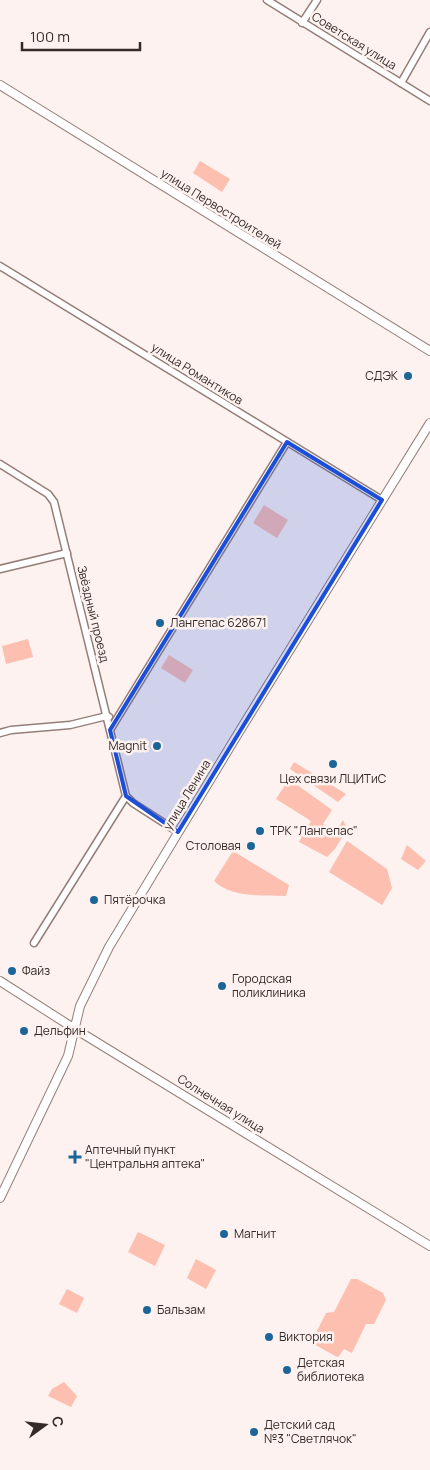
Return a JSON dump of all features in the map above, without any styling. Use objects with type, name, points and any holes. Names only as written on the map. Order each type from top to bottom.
[{"type":"street","name":"Советская улица","points":[[267,0],[430,101]]},
{"type":"street","points":[[302,23],[317,0]]},
{"type":"street","points":[[401,83],[430,32]]},
{"type":"street","name":"улица Первостроителей","points":[[0,85],[430,351]]},
{"type":"street","name":"улица Романтиков","points":[[0,266],[382,500]]},
{"type":"street","name":"улица Ленина","points":[[0,1198],[68,1056],[80,1006],[99,964],[118,929],[430,423]]},
{"type":"street","points":[[110,730],[287,442]]},
{"type":"street","name":"Звёздный проезд","points":[[0,464],[48,494],[54,502],[126,796]]},
{"type":"street","points":[[0,569],[67,553]]},
{"type":"street","points":[[0,733],[11,730],[70,725],[107,716],[117,720]]},
{"type":"street","points":[[34,943],[126,796],[132,803],[178,832]]},
{"type":"street","name":"Солнечная улица","points":[[0,981],[430,1246]]},
{"type":"highlighted area","points":[[287,442],[382,500],[178,832],[126,796],[110,730]]},
{"type":"shaded area","points":[[200,161],[230,179],[222,192],[193,173]]},
{"type":"shaded area","points":[[264,505],[288,520],[277,538],[253,523]]},
{"type":"shaded area","points":[[28,639],[33,657],[6,664],[2,646]]},
{"type":"shaded area","points":[[169,655],[193,670],[185,683],[161,668]]},
{"type":"shaded area","points":[[294,762],[346,794],[338,802],[290,769]]},
{"type":"shaded area","points":[[289,779],[332,810],[323,824],[336,832],[343,820],[347,829],[335,849],[327,857],[299,842],[311,821],[276,799]]},
{"type":"shaded area","points":[[347,841],[387,869],[392,888],[382,905],[329,872]]},
{"type":"shaded area","points":[[407,845],[426,861],[418,870],[401,859]]},
{"type":"shaded area","points":[[233,851],[289,885],[286,896],[238,893],[214,881]]},
{"type":"shaded area","points":[[138,1232],[165,1245],[155,1266],[128,1252]]},
{"type":"shaded area","points":[[196,1259],[216,1270],[206,1289],[187,1278]]},
{"type":"shaded area","points":[[351,1279],[357,1279],[383,1293],[386,1300],[374,1324],[366,1324],[352,1353],[344,1349],[337,1357],[312,1343],[326,1313],[334,1312]]},
{"type":"shaded area","points":[[67,1289],[84,1298],[77,1313],[59,1304]]},
{"type":"shaded area","points":[[64,1382],[77,1396],[71,1407],[48,1396],[52,1389]]},
{"type":"place","name":"СДЭК","points":[[408,376]]},
{"type":"place","name":"Лангепас 628671","points":[[160,623]]},
{"type":"place","name":"Magnit","points":[[157,746]]},
{"type":"place","name":"Цех связи ЛЦИТиС","points":[[333,764]]},
{"type":"place","name":"ТРК \"Лангепас\"","points":[[260,831]]},
{"type":"place","name":"Столовая","points":[[251,846]]},
{"type":"place","name":"Пятёрочка","points":[[94,900]]},
{"type":"place","name":"Файз","points":[[12,971]]},
{"type":"place","name":"Городская поликлиника","points":[[222,986]]},
{"type":"place","name":"Дельфин","points":[[24,1031]]},
{"type":"place","name":"Аптечный пункт \"Центральня аптека\"","points":[[75,1157]]},
{"type":"place","name":"Магнит","points":[[224,1234]]},
{"type":"place","name":"Бальзам","points":[[147,1310]]},
{"type":"place","name":"Виктория","points":[[269,1337]]},
{"type":"place","name":"Детская библиотека","points":[[287,1370]]},
{"type":"place","name":"Детский сад №3 \"Светлячок\"","points":[[254,1432]]}]
